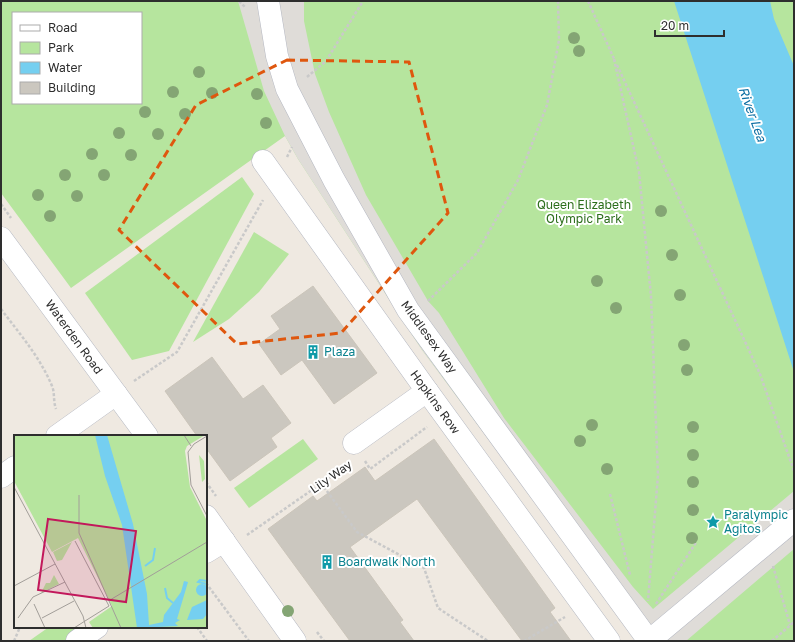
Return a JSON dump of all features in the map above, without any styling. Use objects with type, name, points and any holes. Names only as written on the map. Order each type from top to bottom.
[{"type":"street","name":"Middlesex Way","points":[[268,1],[277,56],[287,89],[334,180],[408,310],[652,639]]},
{"type":"street","name":"Hopkins Row","points":[[269,169],[427,391],[609,641]]},
{"type":"street","name":"Waterden Road","points":[[1,238],[124,388],[147,435]]},
{"type":"street","points":[[58,435],[124,388]]},
{"type":"street","name":"Lily Way","points":[[358,449],[427,391]]},
{"type":"street","points":[[1,477],[14,468]]},
{"type":"street","points":[[207,519],[215,547],[295,641]]},
{"type":"street","points":[[652,639],[794,520]]},
{"type":"street","points":[[77,641],[96,628]]},
{"type":"path","points":[[287,89],[314,72],[326,61],[363,1]]},
{"type":"path","points":[[408,310],[428,301],[477,253],[518,180],[547,105],[559,40],[558,1]]},
{"type":"path","points":[[588,1],[760,374],[794,471]]},
{"type":"path","points":[[614,59],[639,172],[651,296],[658,475],[648,604],[652,639]]},
{"type":"path","points":[[124,388],[177,352],[269,169],[292,147]]},
{"type":"path","points":[[1,309],[42,365],[52,388],[53,401],[57,412]]},
{"type":"path","name":"Lily Way","points":[[358,449],[370,469],[430,425]]},
{"type":"path","name":"Lily Way","points":[[246,536],[349,464]]},
{"type":"path","points":[[321,483],[357,532],[424,568],[438,608],[488,641]]},
{"type":"path","points":[[610,494],[631,579]]},
{"type":"path","points":[[770,540],[790,625]]},
{"type":"path","points":[[653,609],[696,541]]},
{"type":"path","points":[[207,584],[249,641]]},
{"type":"path","points":[[524,641],[568,616]]},
{"type":"path","points":[[772,641],[794,622]]},
{"type":"path","points":[[14,641],[20,628]]},
{"type":"path","points":[[198,628],[207,641]]},
{"type":"highlighted area","points":[[287,60],[409,62],[448,213],[341,333],[237,344],[119,230],[196,105]]},
{"type":"green space","name":"Queen Elizabeth Olympic Park","points":[[1,1],[794,1],[794,641],[639,641],[422,350],[298,159],[285,136],[71,288],[1,193]]},
{"type":"green space","points":[[242,177],[254,194],[169,351],[132,360],[85,293]]},
{"type":"green space","points":[[254,232],[289,254],[259,292],[229,319],[193,342]]},
{"type":"green space","points":[[303,439],[318,459],[249,508],[234,488]]},
{"type":"green space","points":[[48,628],[84,628],[66,641],[29,641]]},
{"type":"shaded area","points":[[238,1],[304,1],[304,21],[315,74],[329,112],[366,195],[428,301],[439,313],[504,418],[633,587],[653,609],[794,491],[794,549],[686,641],[639,641],[422,350],[298,159],[285,136],[264,91]]},
{"type":"water","name":"River Lea","points":[[674,1],[770,1],[774,19],[794,66],[794,372]]},
{"type":"building","name":"Plaza","points":[[313,286],[377,373],[334,404],[302,360],[281,375],[259,344],[280,329],[271,316]]},
{"type":"building","points":[[212,357],[243,399],[263,385],[291,423],[271,438],[277,447],[230,481],[207,449],[207,435],[196,435],[165,391]]},
{"type":"building","points":[[434,439],[555,608],[550,612],[571,641],[522,641],[417,499],[350,547],[403,620],[400,622],[414,641],[350,641],[268,529],[313,496],[317,501],[365,467],[375,481]]},
{"type":"place","name":"Plaza","points":[[313,352]]},
{"type":"place","name":"Paralympic Agitos","points":[[713,522]]},
{"type":"place","name":"Boardwalk North","points":[[327,562]]}]
